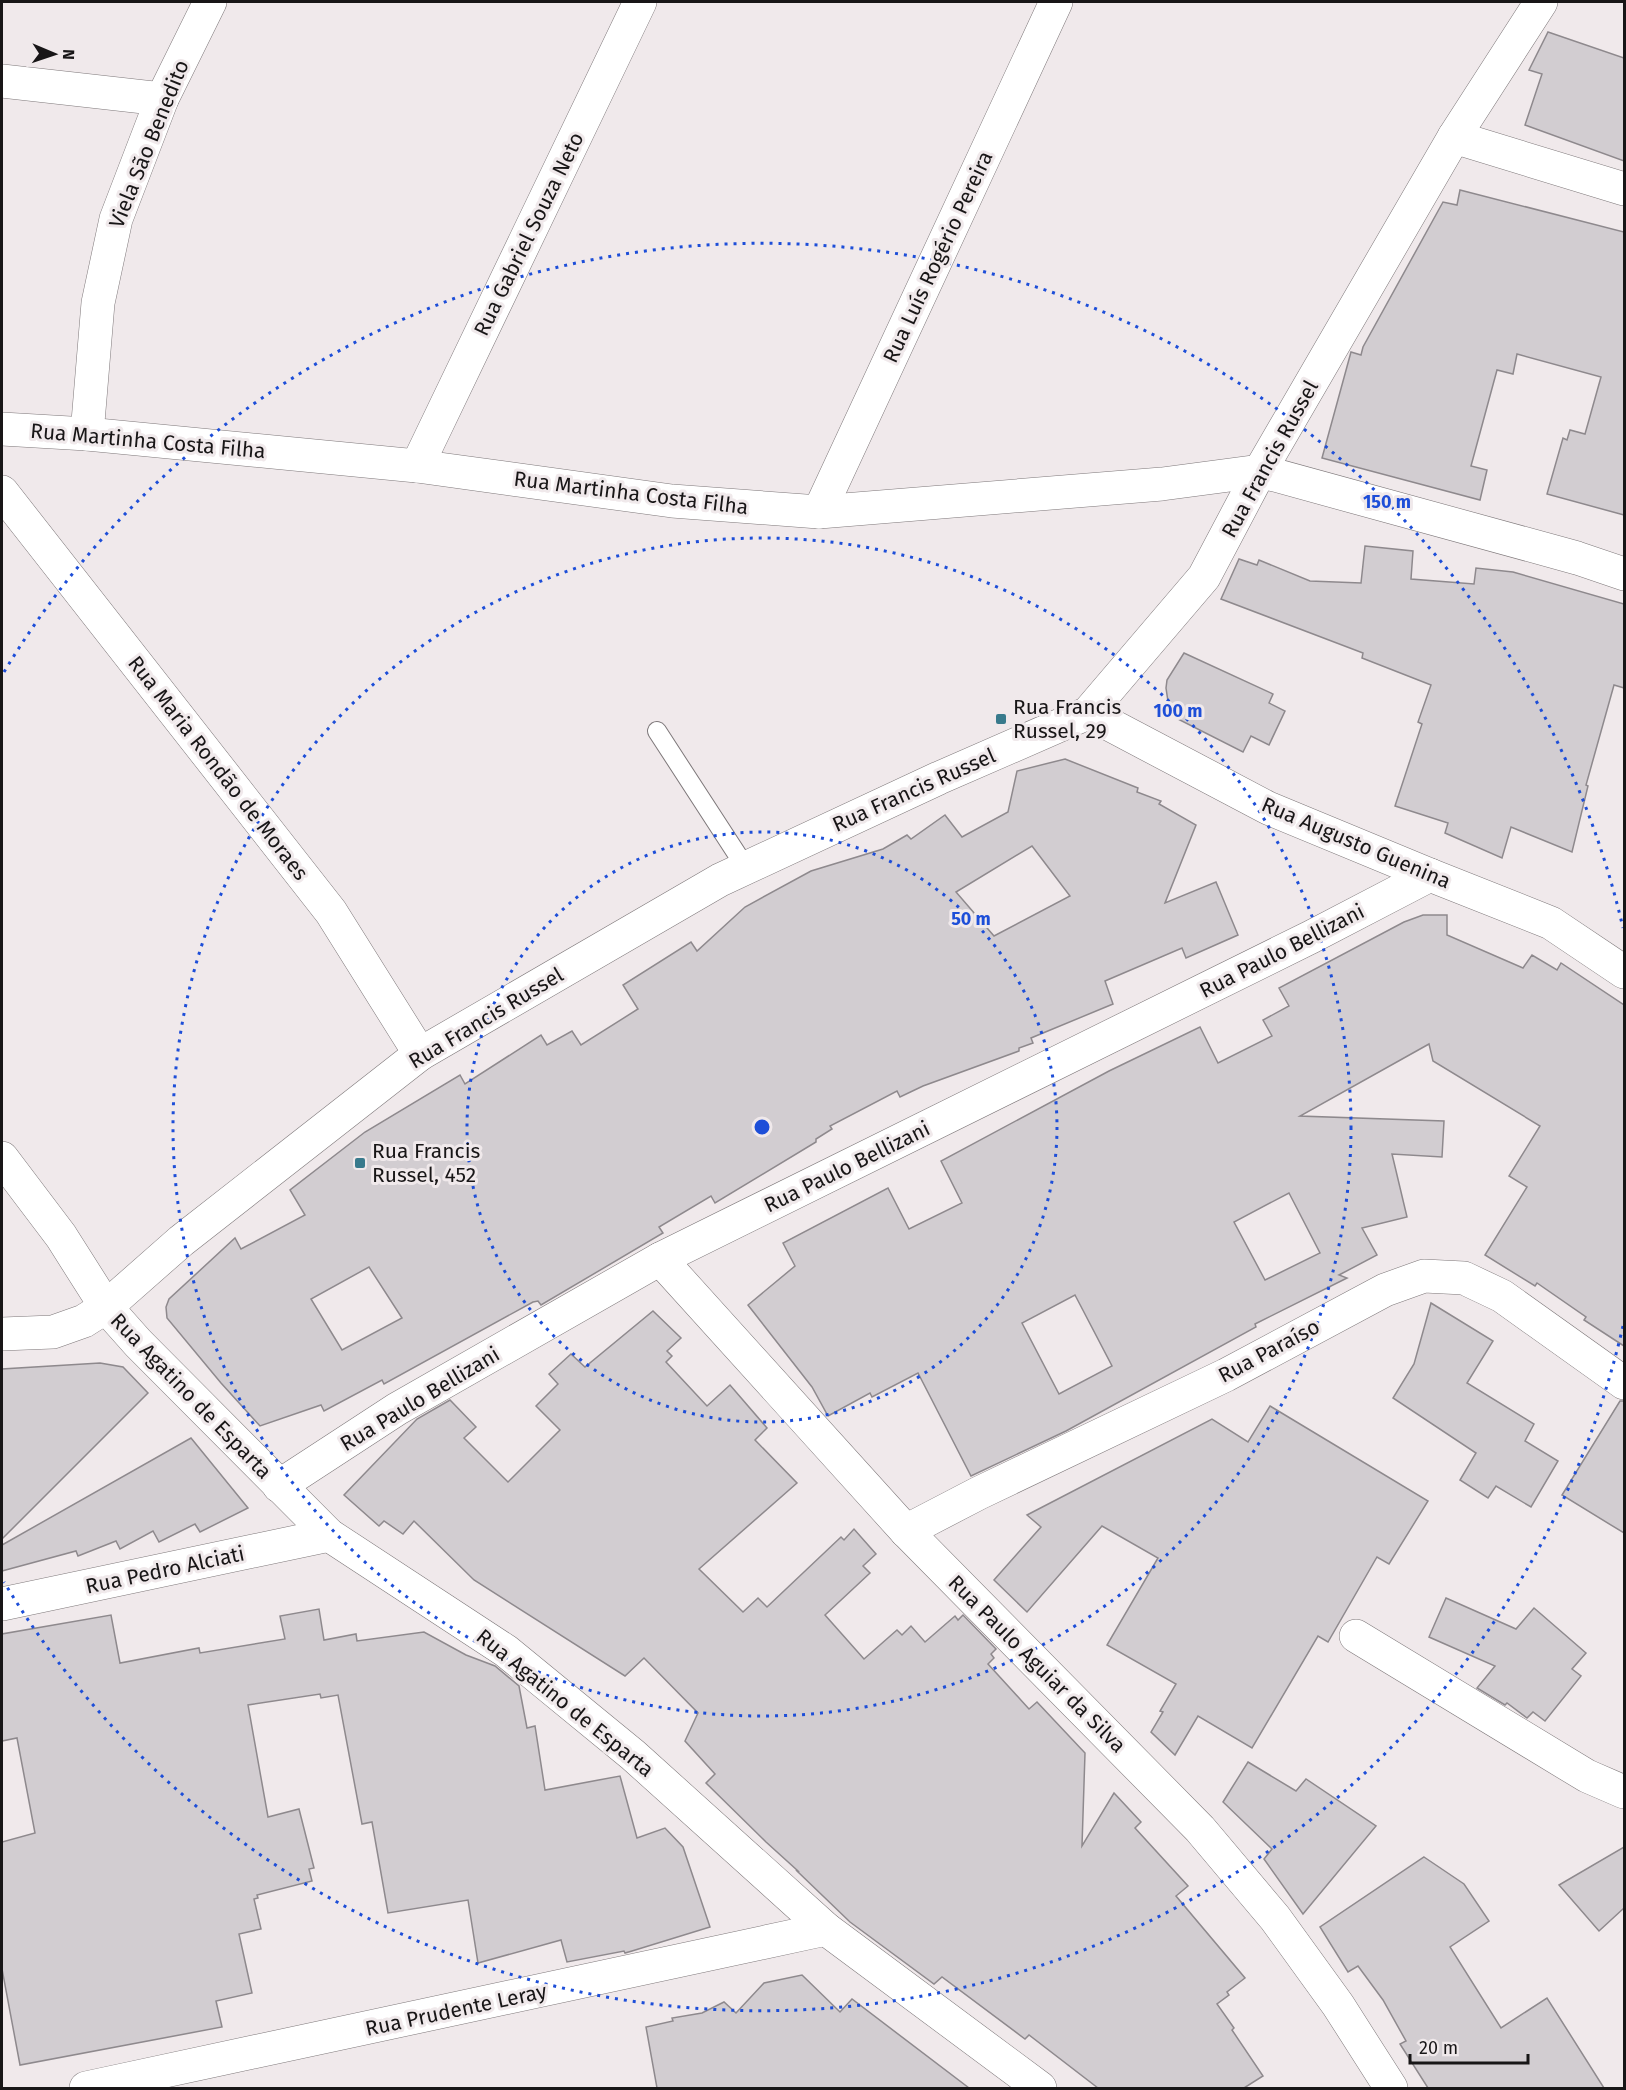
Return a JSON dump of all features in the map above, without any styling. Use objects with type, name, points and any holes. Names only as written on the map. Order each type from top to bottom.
[{"type":"street","name":"Viela São Benedito","points":[[87,434],[98,303],[116,219],[162,99],[210,2]]},
{"type":"street","name":"Rua Gabriel Souza Neto","points":[[417,466],[640,2]]},
{"type":"street","name":"Rua Luís Rogério Pereira","points":[[819,512],[1056,2]]},
{"type":"street","name":"Rua Francis Russel","points":[[106,1307],[181,1241],[420,1054],[720,880],[939,778],[1088,713],[1204,577],[1260,471],[1454,137],[1541,2]]},
{"type":"street","points":[[2,81],[162,99]]},
{"type":"street","points":[[1454,137],[1624,189]]},
{"type":"street","name":"Rua Martinha Costa Filha","points":[[2,429],[87,434],[417,466],[672,501],[819,512],[1162,484],[1260,471]]},
{"type":"street","points":[[1260,471],[1577,558],[1624,574]]},
{"type":"street","name":"Rua Maria Rondão de Moraes","points":[[2,492],[331,912],[420,1054]]},
{"type":"street","name":"Rua Augusto Guenina","points":[[1088,713],[1268,808],[1551,923],[1624,972]]},
{"type":"street","name":"Rua Paulo Bellizani","points":[[279,1486],[397,1409],[660,1259],[1311,938],[1430,875]]},
{"type":"street","points":[[2,1158],[61,1236],[106,1307]]},
{"type":"street","name":"Rua Paulo Aguiar da Silva","points":[[660,1259],[906,1531],[1200,1829],[1275,1918],[1338,2005],[1391,2088]]},
{"type":"street","name":"Rua Paraíso","points":[[906,1531],[979,1493],[1226,1375],[1385,1290],[1424,1276],[1464,1278],[1502,1296],[1624,1383]]},
{"type":"street","name":"Rua Agatino de Esparta","points":[[2,1334],[53,1332],[84,1322],[106,1307],[138,1343],[329,1535],[506,1651],[633,1755],[826,1929],[1040,2088]]},
{"type":"street","name":"Rua Pedro Alciati","points":[[2,1604],[329,1535]]},
{"type":"street","points":[[1356,1636],[1587,1776],[1624,1792]]},
{"type":"street","name":"Rua Prudente Leray","points":[[86,2088],[826,1929]]},
{"type":"lane","points":[[657,731],[746,868]]},
{"type":"building","points":[[1548,32],[1624,58],[1624,161],[1525,125],[1542,74],[1529,70]]},
{"type":"building","points":[[1460,190],[1624,232],[1624,515],[1547,494],[1563,438],[1567,440],[1570,430],[1585,434],[1601,377],[1517,354],[1513,374],[1497,370],[1471,466],[1487,470],[1480,500],[1322,458],[1351,352],[1361,355],[1363,347],[1443,202],[1457,205]]},
{"type":"building","points":[[1365,546],[1413,551],[1411,579],[1474,584],[1476,568],[1513,572],[1624,604],[1624,688],[1614,685],[1586,785],[1588,786],[1572,852],[1511,827],[1502,858],[1445,833],[1448,823],[1395,806],[1422,724],[1418,722],[1431,685],[1362,658],[1363,653],[1221,599],[1239,559],[1257,565],[1259,560],[1310,581],[1361,583]]},
{"type":"building","points":[[1184,653],[1273,694],[1269,703],[1285,711],[1269,745],[1251,736],[1243,752],[1170,715],[1167,680]]},
{"type":"building","points":[[1065,759],[1138,788],[1137,792],[1161,801],[1159,804],[1196,825],[1165,903],[1216,882],[1238,935],[1186,958],[1182,948],[1105,981],[1113,1004],[1031,1038],[1033,1043],[1019,1048],[1019,1051],[923,1086],[900,1097],[897,1091],[830,1126],[832,1129],[816,1139],[816,1142],[715,1203],[711,1196],[659,1227],[663,1233],[541,1305],[538,1301],[533,1302],[384,1384],[382,1380],[324,1411],[321,1405],[260,1426],[167,1318],[166,1307],[169,1299],[235,1238],[241,1249],[305,1215],[290,1190],[365,1132],[460,1075],[465,1084],[541,1035],[547,1045],[572,1031],[581,1045],[638,1009],[623,985],[691,942],[697,951],[745,907],[811,871],[883,849],[907,835],[911,839],[945,815],[962,837],[1008,812],[1017,771]],"holes":[[[1032,846],[1070,896],[994,936],[956,892]],[[369,1267],[402,1318],[342,1350],[311,1299]]]},
{"type":"building","points":[[1423,915],[1447,915],[1447,935],[1523,968],[1532,955],[1557,970],[1561,963],[1624,1005],[1624,1346],[1584,1320],[1586,1317],[1537,1283],[1535,1286],[1485,1255],[1527,1187],[1509,1176],[1540,1126],[1433,1061],[1429,1044],[1300,1116],[1444,1121],[1442,1157],[1392,1154],[1407,1217],[1362,1228],[1377,1255],[1339,1275],[1347,1278],[1255,1324],[1256,1327],[1066,1431],[971,1476],[918,1373],[872,1397],[870,1393],[828,1416],[812,1387],[748,1305],[795,1266],[783,1243],[888,1188],[909,1229],[962,1203],[941,1161],[1109,1071],[1200,1027],[1218,1063],[1272,1036],[1263,1020],[1289,1006],[1279,988],[1404,922]],"holes":[[[1289,1193],[1320,1253],[1265,1280],[1234,1222]],[[1075,1295],[1112,1366],[1059,1394],[1022,1323]]]},
{"type":"building","points":[[1431,1303],[1493,1341],[1467,1383],[1534,1424],[1525,1441],[1558,1461],[1531,1507],[1496,1486],[1488,1498],[1460,1480],[1476,1453],[1393,1398],[1414,1364]]},
{"type":"building","points":[[653,1311],[681,1338],[667,1351],[672,1356],[666,1362],[707,1406],[730,1385],[767,1428],[755,1440],[797,1483],[699,1569],[743,1612],[758,1598],[767,1607],[841,1537],[844,1540],[854,1529],[876,1554],[863,1566],[870,1573],[825,1615],[864,1659],[897,1630],[902,1635],[911,1626],[925,1642],[955,1616],[958,1620],[963,1615],[996,1649],[991,1654],[994,1658],[988,1664],[1029,1709],[1037,1702],[1085,1753],[1082,1846],[1114,1793],[1141,1822],[1135,1828],[1188,1886],[1176,1896],[1245,1978],[1227,1992],[1229,1995],[1217,2004],[1263,2076],[1244,2088],[1098,2088],[1029,2035],[1025,2039],[942,1977],[934,1984],[850,1922],[706,1783],[715,1774],[685,1741],[698,1713],[644,1658],[625,1676],[474,1580],[414,1521],[403,1534],[384,1521],[379,1526],[344,1495],[417,1419],[450,1400],[476,1427],[464,1438],[508,1482],[560,1430],[536,1406],[558,1384],[549,1374],[571,1354],[585,1367]]},
{"type":"building","points":[[100,1363],[123,1367],[148,1393],[2,1539],[2,1369]]},
{"type":"building","points":[[1620,1401],[1624,1401],[1624,1533],[1562,1495]]},
{"type":"building","points":[[1270,1406],[1428,1501],[1389,1564],[1377,1557],[1328,1642],[1318,1636],[1252,1748],[1198,1716],[1175,1755],[1151,1732],[1176,1684],[1107,1645],[1158,1558],[1102,1526],[1027,1612],[994,1580],[1041,1527],[1027,1515],[1212,1419],[1248,1442]]},
{"type":"building","points":[[191,1438],[248,1508],[200,1532],[195,1524],[159,1542],[153,1531],[120,1549],[116,1541],[78,1556],[76,1551],[2,1571],[2,1545]]},
{"type":"building","points":[[1446,1598],[1516,1629],[1534,1608],[1586,1653],[1572,1669],[1581,1676],[1545,1721],[1533,1712],[1527,1718],[1507,1703],[1505,1705],[1477,1688],[1495,1666],[1429,1637]]},
{"type":"building","points":[[319,1609],[324,1640],[356,1634],[357,1641],[424,1632],[466,1655],[495,1666],[519,1686],[527,1728],[535,1726],[545,1790],[620,1776],[637,1838],[665,1828],[683,1847],[710,1927],[625,1953],[624,1951],[567,1962],[561,1940],[478,1963],[468,1900],[388,1913],[372,1822],[362,1824],[338,1695],[321,1698],[320,1694],[248,1705],[268,1817],[299,1809],[314,1868],[309,1869],[312,1881],[257,1895],[258,1898],[254,1899],[261,1929],[239,1934],[252,1993],[216,2001],[222,2027],[20,2065],[2,1969],[2,1842],[35,1833],[17,1738],[2,1741],[2,1634],[111,1615],[120,1663],[199,1648],[200,1653],[285,1639],[280,1616]]},
{"type":"building","points":[[1248,1762],[1296,1791],[1306,1779],[1376,1826],[1303,1914],[1264,1859],[1272,1849],[1223,1802]]},
{"type":"building","points":[[1624,1847],[1624,1908],[1599,1931],[1559,1885]]},
{"type":"building","points":[[1424,1857],[1464,1884],[1489,1921],[1450,1947],[1501,2028],[1547,1998],[1604,2088],[1428,2088],[1400,2044],[1406,2041],[1383,2000],[1358,1966],[1348,1972],[1320,1927]]},
{"type":"building","points":[[802,1975],[840,2012],[852,1999],[969,2088],[657,2088],[646,2027],[673,2021],[672,2018],[702,2013],[724,2002],[736,2013],[764,1983]]},
{"type":"place","name":"Rua Francis Russel, 29","points":[[1001,719]]},
{"type":"place","name":"Rua Francis Russel, 452","points":[[360,1163]]}]
